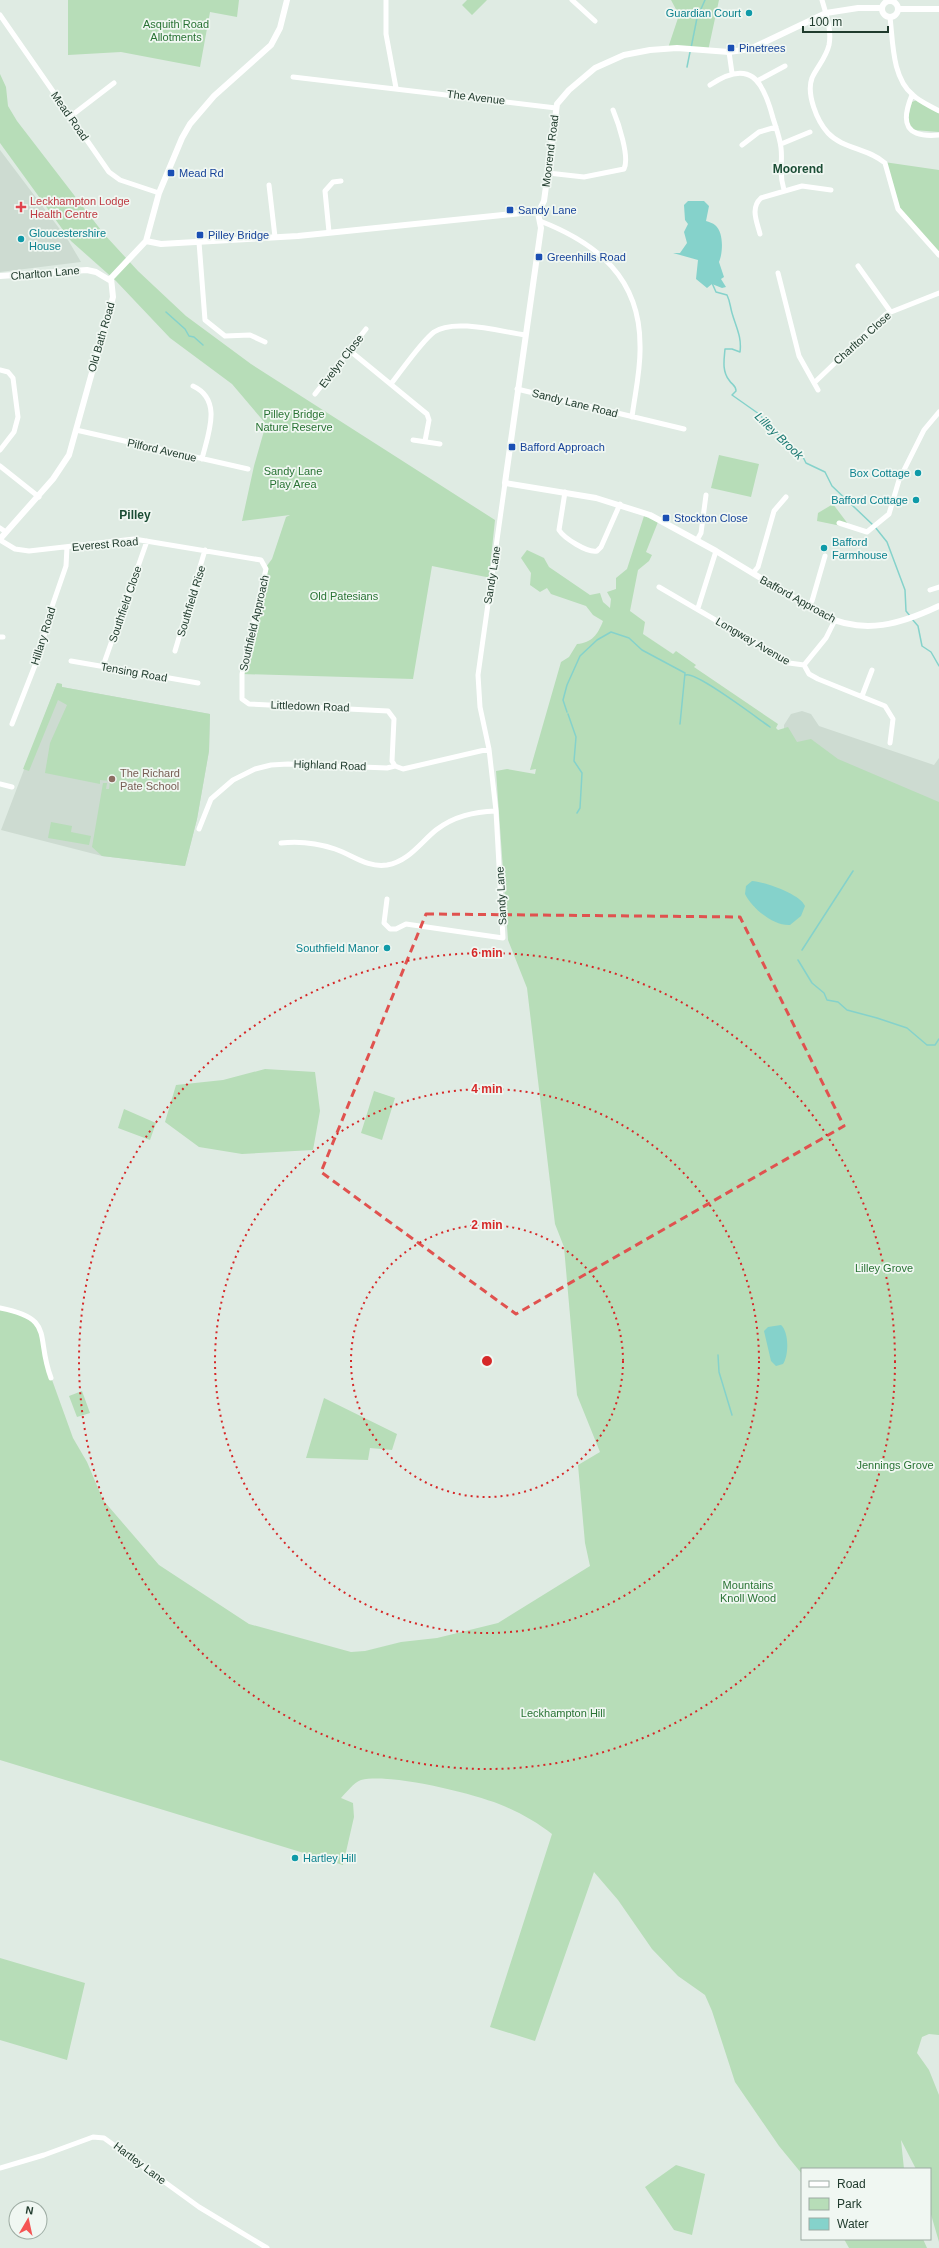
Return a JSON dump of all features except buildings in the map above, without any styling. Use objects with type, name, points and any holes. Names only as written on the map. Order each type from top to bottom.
[{"type":"street","points":[[111,281],[116,272],[146,241],[159,193],[182,138],[190,124],[214,96],[271,45],[280,28],[287,0]]},
{"type":"street","points":[[386,0],[386,34],[396,88]]},
{"type":"street","points":[[572,0],[595,21]]},
{"type":"street","points":[[822,0],[830,35],[829,45],[812,80],[811,88],[820,122],[837,140],[875,156],[885,163],[898,209],[939,255]]},
{"type":"street","points":[[889,0],[895,3],[898,9],[895,15],[890,17],[884,15],[881,8],[883,4],[889,0]]},
{"type":"street","name":"Moorend Road","points":[[538,213],[544,201],[556,108],[561,97],[594,68],[609,61],[641,51],[684,49],[729,52],[750,49],[826,14],[858,8],[881,8]]},
{"type":"street","points":[[898,9],[939,9]]},
{"type":"street","name":"Mead Road","points":[[0,15],[113,175],[123,182],[159,193]]},
{"type":"street","points":[[890,17],[896,67],[912,95],[939,111]]},
{"type":"street","points":[[729,52],[732,73]]},
{"type":"street","points":[[757,81],[785,66]]},
{"type":"street","points":[[710,85],[723,76],[732,73],[746,75],[757,81],[767,94],[781,144],[779,172],[784,190]]},
{"type":"street","name":"The Avenue","points":[[293,77],[556,108]]},
{"type":"street","points":[[71,116],[114,84]]},
{"type":"street","points":[[912,95],[905,117],[908,128],[914,133],[939,135]]},
{"type":"street","points":[[548,173],[584,177],[624,169],[626,161],[622,140],[613,110]]},
{"type":"street","points":[[742,145],[759,132],[776,127]]},
{"type":"street","points":[[781,144],[810,132]]},
{"type":"street","points":[[329,232],[325,191],[332,182],[341,181]]},
{"type":"street","points":[[269,185],[275,237]]},
{"type":"street","points":[[760,234],[755,214],[757,203],[767,195],[802,186],[831,190]]},
{"type":"street","points":[[146,241],[161,244],[307,235],[503,214],[538,213]]},
{"type":"street","name":"Sandy Lane","points":[[387,899],[384,923],[390,929],[396,929],[406,924],[503,938],[496,811],[489,749],[480,707],[478,675],[540,221],[538,213]]},
{"type":"street","name":"Sandy Lane Road","points":[[540,221],[574,235],[595,250],[614,269],[630,296],[637,319],[640,343],[632,417]]},
{"type":"street","points":[[199,242],[205,320],[225,336],[250,336],[265,342]]},
{"type":"street","points":[[858,266],[890,311]]},
{"type":"street","name":"Charlton Lane","points":[[0,276],[87,270],[111,281]]},
{"type":"street","points":[[778,273],[799,356],[818,390]]},
{"type":"street","name":"Old Bath Road","points":[[0,540],[39,497],[65,464],[72,449],[113,297],[111,281]]},
{"type":"street","name":"Charlton Close","points":[[814,384],[890,311],[939,293]]},
{"type":"street","points":[[391,384],[432,334],[442,328],[456,325],[525,335]]},
{"type":"street","name":"Evelyn Close","points":[[315,394],[366,329]]},
{"type":"street","points":[[349,350],[427,414],[429,420],[425,442]]},
{"type":"street","points":[[0,370],[8,372],[13,378],[18,417],[14,432],[0,450]]},
{"type":"street","points":[[193,386],[207,398],[212,410],[212,418],[202,459]]},
{"type":"street","name":"Sandy Lane Road","points":[[518,389],[684,429]]},
{"type":"street","points":[[838,523],[867,532],[889,514],[899,480],[924,430],[939,412]]},
{"type":"street","name":"Pilford Avenue","points":[[76,430],[248,469]]},
{"type":"street","points":[[413,440],[440,444]]},
{"type":"street","points":[[0,466],[39,497]]},
{"type":"street","name":"Bafford Approach","points":[[505,483],[565,492],[620,504],[650,515],[697,540],[808,606],[835,620],[870,627],[905,621],[939,606]]},
{"type":"street","points":[[565,492],[559,530],[564,536],[591,551],[597,551],[601,547],[620,504]]},
{"type":"street","points":[[697,540],[701,533],[706,495]]},
{"type":"street","points":[[753,573],[758,567],[774,511],[786,497]]},
{"type":"street","points":[[0,528],[6,532]]},
{"type":"street","name":"Everest Road","points":[[0,540],[20,550],[67,547],[134,539],[259,559]]},
{"type":"street","name":"Southfield Close","points":[[103,666],[147,541]]},
{"type":"street","name":"Hillary Road","points":[[12,724],[40,650],[48,618],[66,566],[67,547]]},
{"type":"street","name":"Southfield Rise","points":[[175,651],[205,550]]},
{"type":"street","points":[[698,608],[716,551]]},
{"type":"street","points":[[808,606],[812,601],[825,556]]},
{"type":"street","name":"Southfield Approach","points":[[241,690],[242,674],[266,569],[264,563],[259,559]]},
{"type":"street","name":"Longway Avenue","points":[[659,587],[698,608],[789,663],[804,665],[826,638],[835,620]]},
{"type":"street","points":[[930,590],[939,587]]},
{"type":"street","name":"Tensing Road","points":[[71,660],[198,683]]},
{"type":"street","points":[[804,665],[810,674],[818,679],[885,706],[890,711],[893,719],[890,743]]},
{"type":"street","points":[[862,696],[872,670]]},
{"type":"street","name":"Littledown Road","points":[[241,690],[242,699],[249,704],[388,711],[394,719],[392,761],[395,766]]},
{"type":"street","name":"Highland Road","points":[[199,829],[211,799],[233,780],[255,769],[284,764],[387,768],[395,766],[403,769],[489,749]]},
{"type":"street","points":[[0,784],[12,787]]},
{"type":"street","points":[[280,842],[301,842],[321,845],[366,863],[387,865],[408,856],[435,831],[455,819],[472,812],[496,811]]},
{"type":"street","points":[[0,1308],[26,1314],[38,1324],[47,1366],[52,1378]]},
{"type":"street","name":"Hartley Lane","points":[[0,2168],[44,2155],[93,2137],[104,2138],[199,2206],[267,2248]]},
{"type":"highlighted area","points":[[426,914],[740,917],[844,1126],[516,1314],[321,1172]]},
{"type":"shaded area","name":"Leckhampton Lodge Health Centre","points":[[0,150],[68,240],[81,262],[0,272]]},
{"type":"shaded area","name":"The Richard Pate School","points":[[57,683],[62,684],[62,687],[210,714],[209,751],[197,819],[185,866],[102,856],[1,830]]},
{"type":"shaded area","points":[[802,711],[811,714],[819,726],[934,765],[939,758],[939,811],[797,745],[784,732],[784,725],[791,714]]},
{"type":"green space","name":"Asquith Road Allotments","points":[[68,0],[239,0],[237,17],[210,12],[200,67],[121,52],[68,55]]},
{"type":"green space","points":[[467,0],[487,0],[472,15],[462,5]]},
{"type":"green space","points":[[671,0],[719,0],[708,51],[668,48],[679,15]]},
{"type":"green space","points":[[0,74],[6,87],[8,106],[17,121],[104,234],[138,271],[186,316],[251,364],[495,520],[490,567],[493,569],[491,578],[432,566],[413,679],[242,674],[266,567],[272,559],[286,517],[290,515],[242,521],[254,466],[266,424],[232,384],[170,338],[116,281],[71,241],[0,143]]},
{"type":"green space","points":[[917,100],[939,113],[939,132],[914,130],[907,122],[912,102]]},
{"type":"green space","points":[[884,162],[939,170],[939,255],[898,209]]},
{"type":"green space","points":[[719,455],[759,464],[751,497],[711,488]]},
{"type":"green space","points":[[833,504],[851,528],[817,521],[818,513]]},
{"type":"green space","points":[[644,516],[658,522],[646,552],[652,555],[649,561],[638,570],[630,611],[645,622],[643,634],[673,654],[676,651],[696,665],[694,667],[778,724],[776,728],[778,730],[788,727],[797,742],[811,739],[838,759],[939,802],[939,2035],[929,2034],[922,2037],[917,2053],[929,2070],[939,2095],[939,2242],[931,2214],[931,2168],[915,2168],[901,2140],[904,2168],[801,2168],[801,2173],[779,2146],[735,2082],[712,2011],[705,1995],[678,1976],[652,1949],[618,1900],[594,1872],[535,2041],[490,2027],[552,1834],[520,1813],[486,1800],[430,1785],[391,1779],[361,1780],[353,1785],[341,1798],[353,1803],[354,1817],[343,1865],[0,1760],[0,1308],[36,1321],[47,1366],[73,1438],[87,1462],[103,1500],[159,1565],[249,1624],[351,1652],[365,1651],[401,1642],[437,1638],[498,1623],[590,1566],[585,1543],[578,1465],[600,1452],[577,1395],[564,1247],[555,1224],[527,988],[508,940],[496,771],[507,769],[535,774],[536,769],[530,770],[561,662],[569,657],[577,644],[587,642],[594,637],[603,621],[593,615],[586,606],[551,594],[547,588],[540,592],[530,585],[531,573],[521,558],[527,550],[544,558],[549,567],[590,595],[600,593],[603,602],[610,608],[611,599],[607,592],[616,589],[616,578],[627,569]]},
{"type":"green space","name":"The Richard Pate School","points":[[57,683],[62,684],[62,687],[210,714],[209,751],[197,819],[185,866],[102,856],[92,847],[103,783],[107,783],[106,789],[109,789],[110,781],[100,780],[100,784],[45,773],[50,743],[67,705],[58,700],[29,771],[23,769]]},
{"type":"green space","points":[[51,822],[72,826],[71,832],[91,836],[89,845],[48,838]]},
{"type":"green space","points":[[265,1069],[315,1072],[320,1111],[313,1150],[242,1154],[199,1147],[165,1122],[176,1085],[223,1080]]},
{"type":"green space","points":[[374,1091],[395,1098],[382,1140],[361,1133]]},
{"type":"green space","points":[[124,1109],[156,1123],[150,1140],[118,1128]]},
{"type":"green space","points":[[82,1391],[90,1413],[77,1417],[69,1396]]},
{"type":"green space","points":[[324,1398],[397,1434],[392,1450],[370,1448],[368,1460],[306,1458]]},
{"type":"green space","points":[[0,1958],[85,1983],[67,2060],[0,2040]]},
{"type":"green space","points":[[676,2165],[705,2174],[692,2235],[674,2230],[645,2187]]},
{"type":"green space","points":[[845,2240],[923,2240],[927,2248],[849,2248]]},
{"type":"water","points":[[688,201],[704,201],[709,206],[706,221],[714,224],[720,232],[722,248],[719,262],[724,277],[721,279],[726,287],[722,288],[712,284],[707,288],[696,279],[698,260],[673,253],[680,253],[687,243],[684,232],[688,224],[685,220],[684,205]]},
{"type":"water","points":[[752,881],[782,889],[796,897],[805,906],[801,916],[790,925],[783,925],[764,915],[753,905],[745,894],[746,886]]},
{"type":"water","points":[[781,1325],[786,1333],[787,1350],[783,1364],[776,1366],[771,1361],[764,1331],[768,1327]]},
{"type":"waterway","name":"Lilley Brook","points":[[691,48],[697,18],[705,0]]},
{"type":"waterway","name":"Lilley Brook","points":[[687,67],[690,52]]},
{"type":"waterway","name":"Lilley Brook","points":[[712,283],[716,292],[727,295],[739,337],[740,352],[732,349],[725,349],[725,373],[736,389],[732,395],[759,414],[793,450],[803,457],[806,463],[825,472],[832,486],[873,525]]},
{"type":"waterway","points":[[166,312],[185,329],[189,336],[194,337],[203,345]]},
{"type":"waterway","name":"Lilley Brook","points":[[875,527],[887,542],[905,590],[906,611],[910,616]]},
{"type":"waterway","name":"Lilley Brook","points":[[912,619],[918,626],[922,646],[931,652],[939,666]]},
{"type":"waterway","points":[[567,712],[563,700],[567,685],[580,656],[597,640],[611,632],[629,638],[642,650],[685,673],[680,724]]},
{"type":"waterway","points":[[686,675],[692,676],[714,688],[770,727]]},
{"type":"waterway","points":[[568,714],[576,737],[574,761],[582,773],[580,808],[577,813]]},
{"type":"waterway","points":[[802,950],[853,871]]},
{"type":"waterway","points":[[798,960],[812,983],[824,993],[827,1000],[838,1002],[847,1010],[907,1028],[927,1045],[935,1045],[939,1039]]},
{"type":"waterway","points":[[718,1355],[719,1372],[732,1415]]},
{"type":"place","name":"Guardian Court","points":[[749,13]]},
{"type":"place","name":"Pinetrees","points":[[731,48]]},
{"type":"place","name":"Mead Rd","points":[[171,173]]},
{"type":"place","name":"Leckhampton Lodge Health Centre","points":[[21,207]]},
{"type":"place","name":"Sandy Lane","points":[[510,210]]},
{"type":"place","name":"Pilley Bridge","points":[[200,235]]},
{"type":"place","name":"Gloucestershire House","points":[[21,239]]},
{"type":"place","name":"Greenhills Road","points":[[539,257]]},
{"type":"place","name":"Bafford Approach","points":[[512,447]]},
{"type":"place","name":"Box Cottage","points":[[918,473]]},
{"type":"place","name":"Bafford Cottage","points":[[916,500]]},
{"type":"place","name":"Stockton Close","points":[[666,518]]},
{"type":"place","name":"Bafford Farmhouse","points":[[824,548]]},
{"type":"place","name":"The Richard Pate School","points":[[112,779]]},
{"type":"place","name":"Southfield Manor","points":[[387,948]]},
{"type":"place","name":"Hartley Hill","points":[[295,1858]]},
{"type":"district","name":"Moorend","points":[[798,169]]},
{"type":"district","name":"Pilley","points":[[135,515]]},
{"type":"park label","name":"Pilley Bridge Nature Reserve","points":[[294,420]]},
{"type":"park label","name":"Sandy Lane Play Area","points":[[293,477]]},
{"type":"park label","name":"Old Patesians","points":[[344,596]]},
{"type":"park label","name":"Lilley Grove","points":[[884,1268]]},
{"type":"park label","name":"Jennings Grove","points":[[895,1465]]},
{"type":"park label","name":"Mountains Knoll Wood","points":[[748,1591]]},
{"type":"park label","name":"Leckhampton Hill","points":[[563,1713]]}]
